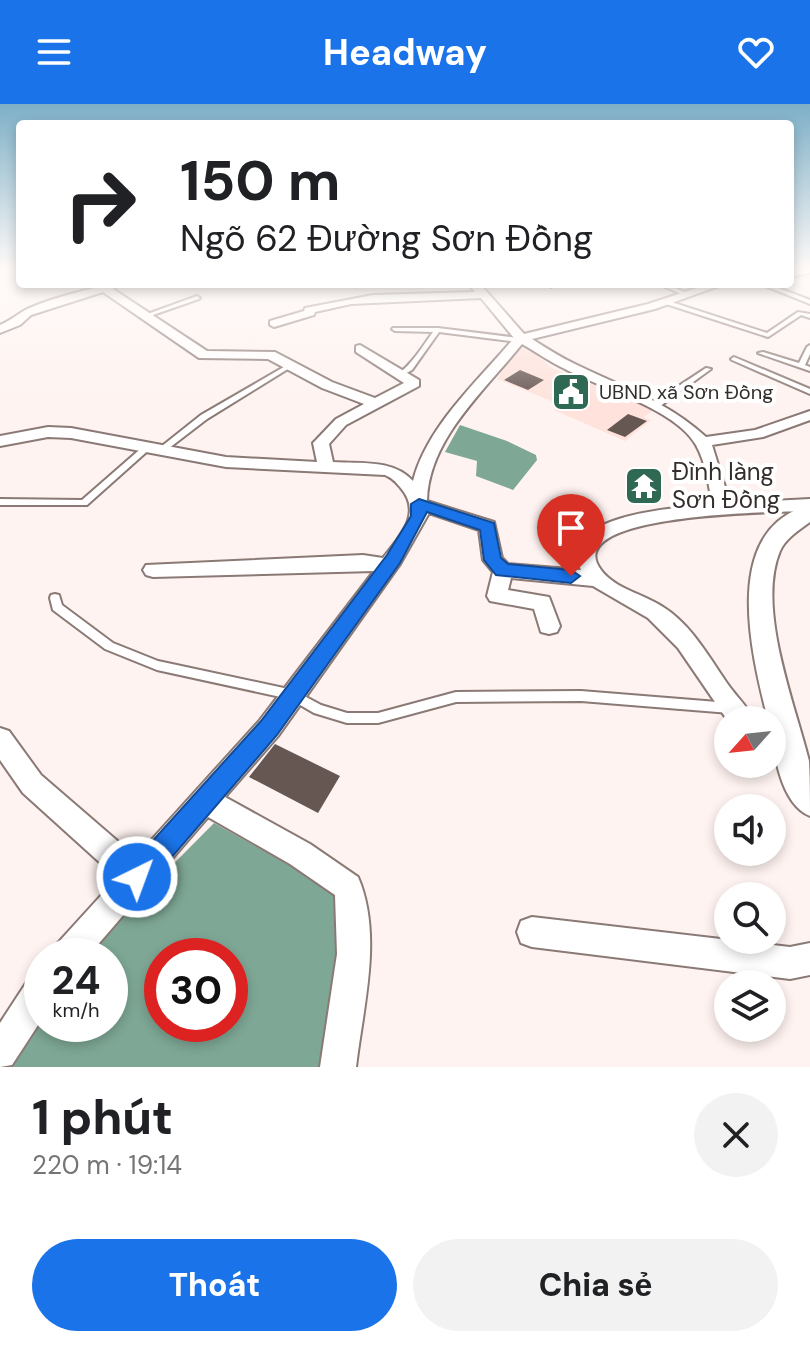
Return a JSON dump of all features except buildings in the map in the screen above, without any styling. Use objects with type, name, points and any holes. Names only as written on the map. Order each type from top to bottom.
[{"type":"street","points":[[0,329],[16,323],[24,316]]},
{"type":"street","points":[[145,316],[204,355],[270,355],[374,403]]},
{"type":"street","points":[[274,323],[299,316]]},
{"type":"street","points":[[501,316],[520,339],[582,373],[656,405],[680,421],[703,442],[716,478],[722,509]]},
{"type":"street","points":[[83,938],[269,728],[388,566],[420,516],[419,501],[427,457],[454,418],[520,339],[617,316]]},
{"type":"street","points":[[326,467],[321,443],[341,422],[408,379],[360,349]]},
{"type":"street","points":[[703,442],[758,434],[810,415]]},
{"type":"street","points":[[0,441],[48,432],[71,433],[226,462],[388,470],[398,474],[419,501],[488,526],[493,560],[503,570],[597,579],[662,616],[694,649],[731,706]]},
{"type":"street","points":[[597,579],[588,566],[588,549],[595,536],[625,525],[722,509],[810,505]]},
{"type":"street","points":[[805,793],[770,661],[759,598],[767,552],[790,525],[810,512]]},
{"type":"street","points":[[153,570],[363,562],[388,566]]},
{"type":"street","points":[[503,570],[497,596],[542,602],[549,626]]},
{"type":"street","points":[[0,739],[32,784],[137,877]]},
{"type":"street","points":[[786,771],[805,793]]},
{"type":"street","points":[[205,801],[300,854],[348,887],[354,912],[338,1067]]},
{"type":"street","points":[[532,932],[790,963],[810,959]]},
{"type":"street","points":[[0,1053],[24,1016]]},
{"type":"lane","points":[[709,316],[768,335],[796,316]]},
{"type":"lane","points":[[395,329],[438,330],[520,339]]},
{"type":"lane","points":[[408,379],[410,369],[438,330]]},
{"type":"lane","points":[[801,366],[810,347]]},
{"type":"lane","points":[[761,353],[810,369]]},
{"type":"lane","points":[[734,359],[810,392]]},
{"type":"lane","points":[[0,502],[84,503],[154,449],[289,366]]},
{"type":"lane","points":[[656,405],[708,369]]},
{"type":"lane","points":[[55,598],[57,607],[109,646],[157,665],[293,695],[318,709],[347,718],[378,718],[456,697],[581,696],[714,711]]},
{"type":"shaded area","name":"UBND xã Sơn Đồng","points":[[519,347],[535,354],[552,368],[655,409],[644,417],[651,420],[625,441],[554,410],[559,404],[497,379]]},
{"type":"shaded area","points":[[460,425],[507,441],[536,455],[537,460],[513,490],[476,476],[477,461],[445,452]]},
{"type":"shaded area","points":[[214,823],[335,891],[338,986],[327,1067],[7,1067],[25,1042],[128,1042],[128,938],[103,938]]},
{"type":"place","name":"UBND xã Sơn Đồng","points":[[571,392]]},
{"type":"place","name":"Đình làng Sơn Đồng","points":[[644,486]]},
{"type":"route","points":[[137,877],[269,728],[375,586],[420,516],[419,504],[488,526],[493,560],[503,570],[571,576]]}]
